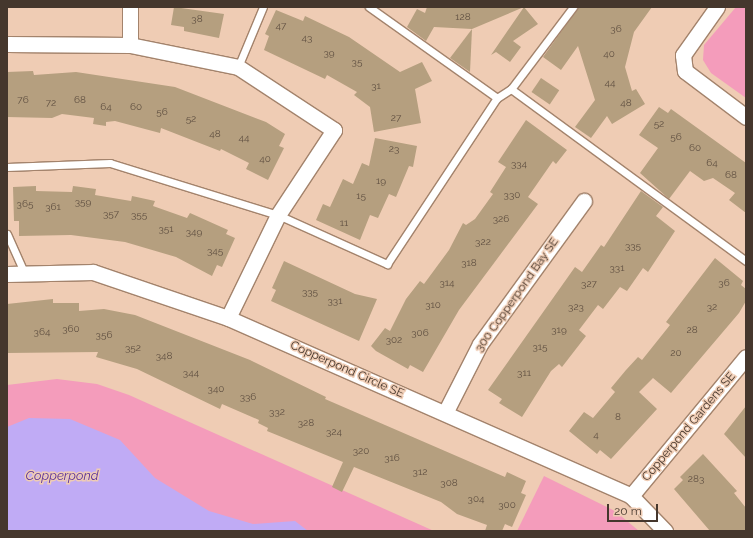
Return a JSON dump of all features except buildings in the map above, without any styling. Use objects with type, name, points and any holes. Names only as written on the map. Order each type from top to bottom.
[{"type":"street","points":[[130,7],[130,46]]},
{"type":"street","points":[[717,7],[683,54],[685,71],[746,117]]},
{"type":"street","points":[[7,44],[130,46],[238,68],[334,130],[278,215],[228,318]]},
{"type":"street","name":"300 Copperpond Bay SE","points":[[445,413],[480,344],[584,201]]},
{"type":"street","name":"Copperpond Circle SE","points":[[7,274],[24,272],[93,272],[228,318],[631,496],[665,531]]},
{"type":"street","name":"Copperpond Gardens SE","points":[[631,496],[746,357]]},
{"type":"lane","points":[[238,68],[263,7]]},
{"type":"lane","points":[[369,7],[497,98]]},
{"type":"lane","points":[[7,168],[110,163],[278,215],[387,264],[497,98],[511,89],[573,7]]},
{"type":"lane","points":[[7,34],[7,44]]},
{"type":"lane","points":[[511,89],[746,261]]},
{"type":"lane","points":[[7,234],[24,272]]},
{"type":"shaded area","points":[[736,7],[746,7],[746,98],[711,73],[703,60],[704,45]]},
{"type":"shaded area","points":[[57,379],[97,384],[129,395],[434,531],[7,531],[7,385]]},
{"type":"shaded area","points":[[544,476],[615,511],[639,531],[517,531]]},
{"type":"water","name":"Copperpond","points":[[29,418],[70,419],[120,440],[155,478],[209,511],[253,524],[295,521],[308,531],[7,531],[7,427]]}]
